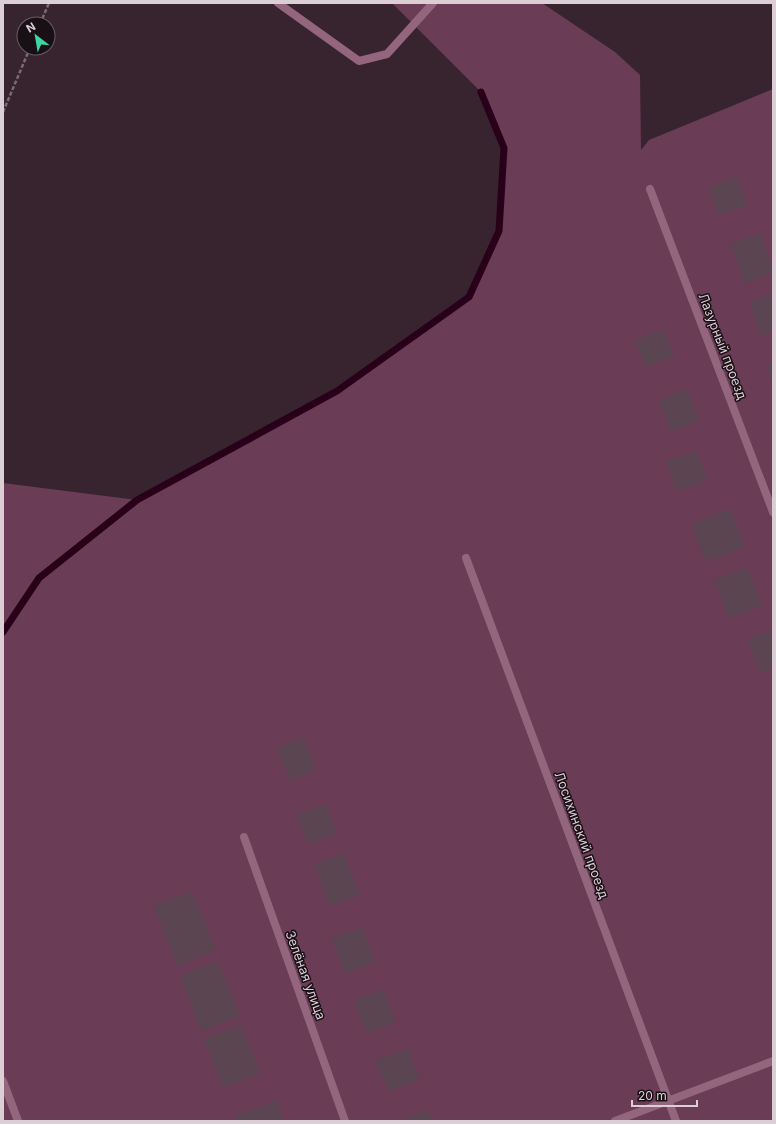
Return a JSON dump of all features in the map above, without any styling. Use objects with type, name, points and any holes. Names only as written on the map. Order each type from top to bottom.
[{"type":"street","points":[[278,3],[358,61],[387,54],[433,3]]},
{"type":"street","name":"Лазурный проезд","points":[[650,189],[773,512]]},
{"type":"street","name":"Лосихинский проезд","points":[[466,558],[676,1121]]},
{"type":"street","name":"Зелёная улица","points":[[244,837],[345,1121]]},
{"type":"street","points":[[615,1121],[773,1061]]},
{"type":"street","points":[[3,1081],[18,1121]]},
{"type":"path","points":[[43,16],[49,3]]},
{"type":"path","points":[[3,112],[27,56]]},
{"type":"shaded area","points":[[392,3],[542,3],[615,52],[640,75],[641,150],[649,140],[773,89],[773,1121],[3,1121],[3,483],[137,500],[337,391],[469,297],[499,231],[504,148],[481,92]]},
{"type":"building","points":[[737,177],[747,205],[719,215],[709,187]]},
{"type":"building","points":[[760,233],[773,272],[745,283],[730,244]]},
{"type":"building","points":[[773,293],[773,331],[761,336],[749,302]]},
{"type":"building","points":[[663,329],[674,356],[646,367],[635,340]]},
{"type":"building","points":[[773,363],[773,384],[766,366]]},
{"type":"building","points":[[687,389],[699,421],[670,431],[659,400]]},
{"type":"building","points":[[697,451],[707,480],[677,491],[666,461]]},
{"type":"building","points":[[731,509],[745,547],[706,562],[691,524]]},
{"type":"building","points":[[748,567],[762,605],[728,618],[714,580]]},
{"type":"building","points":[[773,630],[773,668],[760,673],[748,639]]},
{"type":"building","points":[[304,737],[316,770],[290,781],[277,748]]},
{"type":"building","points":[[326,804],[337,833],[308,844],[297,815]]},
{"type":"building","points":[[344,853],[360,895],[330,906],[314,864]]},
{"type":"building","points":[[192,891],[216,950],[177,966],[154,906]]},
{"type":"building","points":[[362,927],[375,962],[345,974],[331,938]]},
{"type":"building","points":[[218,961],[240,1016],[201,1031],[180,976]]},
{"type":"building","points":[[383,989],[395,1022],[367,1033],[354,1000]]},
{"type":"building","points":[[241,1024],[260,1073],[223,1087],[204,1039]]},
{"type":"building","points":[[408,1048],[420,1079],[388,1091],[376,1060]]},
{"type":"building","points":[[277,1100],[284,1121],[238,1121],[236,1115]]},
{"type":"building","points":[[428,1110],[432,1121],[397,1121]]},
{"type":"waterway","points":[[3,632],[39,578],[137,500],[337,391],[469,297],[499,231],[504,148],[481,92]]}]
